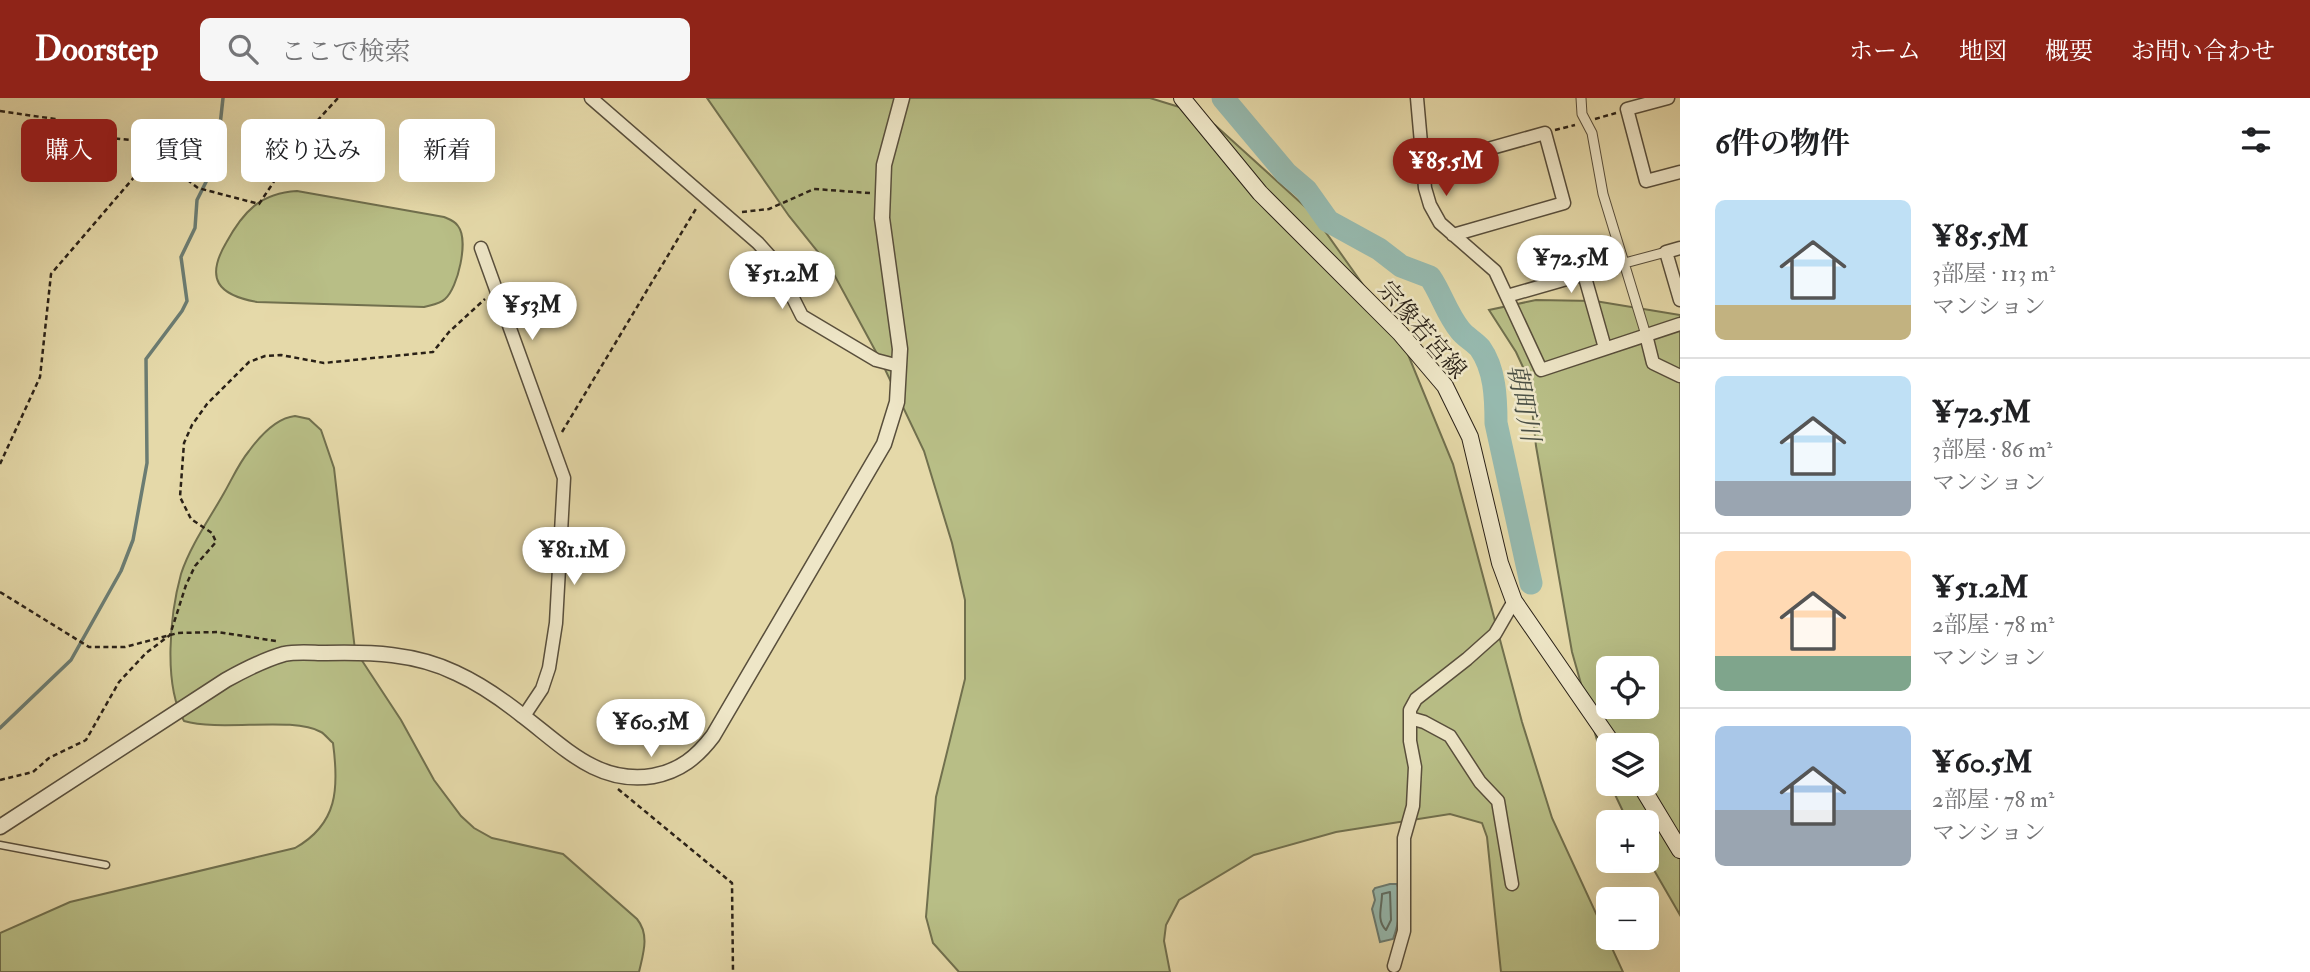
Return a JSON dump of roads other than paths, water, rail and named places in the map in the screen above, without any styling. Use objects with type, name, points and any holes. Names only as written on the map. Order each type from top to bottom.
[{"type":"main road","name":"宗像若宮線","points":[[1182,98],[1260,194],[1400,332],[1445,386],[1470,437],[1500,563],[1514,601],[1605,733]]},
{"type":"main road","points":[[1647,796],[1680,850]]},
{"type":"street","points":[[591,98],[758,243],[775,262],[802,316],[876,360],[898,366]]},
{"type":"street","points":[[0,827],[226,680],[250,667],[287,653],[377,652],[409,657],[456,672],[498,697],[573,757],[605,774],[639,778],[660,775],[682,767],[699,754],[713,736],[884,444],[897,402],[900,349],[882,218],[884,165],[902,98]]},
{"type":"street","points":[[1417,98],[1430,205],[1440,223],[1495,271],[1541,370],[1680,324]]},
{"type":"street","points":[[1581,98],[1583,114],[1592,133],[1603,194],[1653,363],[1680,376]]},
{"type":"street","points":[[1668,98],[1627,109],[1646,181],[1680,172]]},
{"type":"street","points":[[1424,167],[1545,133],[1563,203],[1453,236]]},
{"type":"street","points":[[481,248],[564,478],[556,623],[549,668],[542,690],[524,716]]},
{"type":"street","points":[[1507,296],[1680,248]]},
{"type":"street","points":[[1666,252],[1680,300]]},
{"type":"street","points":[[1584,274],[1605,348]]},
{"type":"street","points":[[1394,966],[1404,931],[1404,838],[1413,806],[1415,767],[1410,741],[1410,710],[1416,699],[1495,634],[1514,601]]},
{"type":"street","points":[[1410,718],[1450,736],[1480,782],[1498,801],[1512,884]]},
{"type":"lane","points":[[0,845],[106,865]]},
{"type":"water","points":[[1397,884],[1399,890],[1398,919],[1393,939],[1380,942],[1372,909],[1375,900],[1373,891]]},
{"type":"waterway","points":[[0,728],[71,660],[121,571],[133,540],[147,463],[146,359],[187,301],[181,257],[195,228],[197,200],[216,162],[223,98]]},
{"type":"waterway","name":"朝町川","points":[[1223,98],[1286,173],[1306,190],[1328,221],[1379,249],[1401,266],[1430,277],[1455,324],[1480,348],[1492,374],[1496,423],[1531,583]]}]
